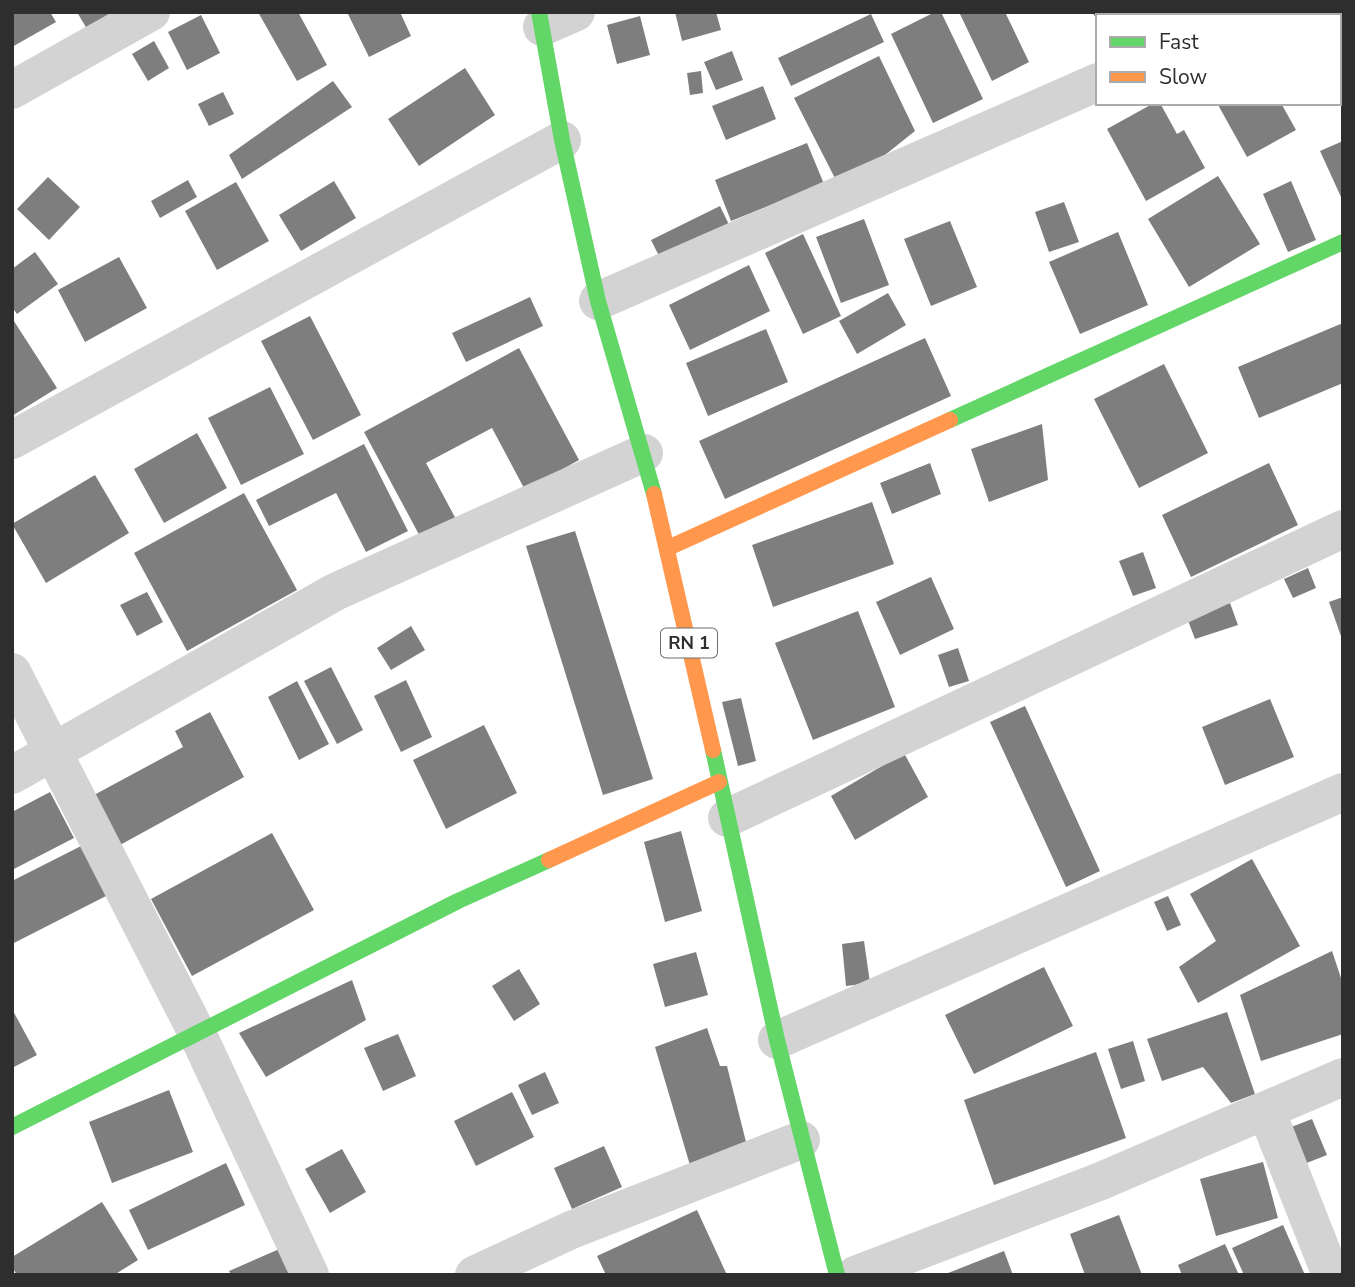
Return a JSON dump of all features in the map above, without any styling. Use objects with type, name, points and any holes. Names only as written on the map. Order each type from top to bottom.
[{"type":"main road","name":"RN 1","points":[[552,17],[562,140],[598,301],[644,453],[668,548],[777,1040],[837,1275]]},
{"type":"main road","points":[[668,548],[1343,242]]},
{"type":"main road","points":[[12,1127],[458,901],[723,800]]},
{"type":"street","points":[[12,90],[151,12]]},
{"type":"street","points":[[598,301],[1096,83]]},
{"type":"street","points":[[12,439],[562,140]]},
{"type":"street","points":[[12,775],[335,592],[644,453]]},
{"type":"street","points":[[723,800],[1343,529]]},
{"type":"street","points":[[12,671],[197,1033],[310,1275]]},
{"type":"street","points":[[777,1040],[1343,792]]},
{"type":"street","points":[[855,1275],[1101,1181],[1343,1077]]},
{"type":"street","points":[[1266,1110],[1331,1275]]},
{"type":"street","points":[[474,1275],[571,1230],[801,1140]]},
{"type":"building","points":[[12,12],[50,12],[56,22],[12,47]]},
{"type":"building","points":[[77,12],[113,12],[87,29]]},
{"type":"building","points":[[258,12],[298,12],[327,65],[297,81]]},
{"type":"building","points":[[347,12],[400,12],[411,36],[369,57]]},
{"type":"building","points":[[675,12],[716,12],[721,30],[682,41]]},
{"type":"building","points":[[935,12],[941,12],[983,99],[933,123],[891,34]]},
{"type":"building","points":[[959,12],[1005,12],[1029,62],[992,81]]},
{"type":"building","points":[[1092,12],[1154,14],[1096,14],[1096,18]]},
{"type":"building","points":[[871,14],[884,42],[791,86],[778,58]]},
{"type":"building","points":[[201,15],[220,53],[187,70],[168,32]]},
{"type":"building","points":[[640,16],[650,55],[617,64],[607,25]]},
{"type":"building","points":[[154,41],[169,68],[148,81],[132,54]]},
{"type":"building","points":[[1343,46],[1343,79],[1341,76]]},
{"type":"building","points":[[732,51],[743,80],[716,90],[704,62]]},
{"type":"building","points":[[879,56],[915,131],[841,190],[794,98]]},
{"type":"building","points":[[465,68],[495,115],[419,166],[388,119]]},
{"type":"building","points":[[701,71],[703,93],[690,95],[687,73]]},
{"type":"building","points":[[333,81],[352,107],[242,179],[229,155]]},
{"type":"building","points":[[763,86],[776,119],[726,140],[712,106]]},
{"type":"building","points":[[223,92],[234,114],[209,126],[198,104]]},
{"type":"building","points":[[1150,105],[1161,105],[1177,134],[1184,130],[1205,168],[1146,201],[1107,129]]},
{"type":"building","points":[[1218,105],[1282,105],[1296,130],[1247,157]]},
{"type":"building","points":[[1343,141],[1343,196],[1341,197],[1320,151]]},
{"type":"building","points":[[807,143],[824,184],[731,221],[715,180]]},
{"type":"building","points":[[1218,176],[1260,244],[1189,287],[1148,219]]},
{"type":"building","points":[[48,177],[80,207],[49,240],[17,209]]},
{"type":"building","points":[[188,180],[197,197],[160,218],[151,201]]},
{"type":"building","points":[[334,181],[356,218],[301,251],[279,215]]},
{"type":"building","points":[[1291,181],[1316,240],[1288,252],[1263,194]]},
{"type":"building","points":[[236,182],[269,241],[217,270],[185,211]]},
{"type":"building","points":[[1064,202],[1079,242],[1049,252],[1035,212]]},
{"type":"building","points":[[720,206],[735,237],[666,270],[651,240]]},
{"type":"building","points":[[864,219],[889,285],[841,303],[816,237]]},
{"type":"building","points":[[950,221],[977,287],[931,306],[904,239]]},
{"type":"building","points":[[1118,232],[1148,305],[1080,334],[1049,262]]},
{"type":"building","points":[[803,234],[841,316],[803,334],[765,253]]},
{"type":"building","points":[[35,252],[58,284],[17,314],[12,307],[12,269]]},
{"type":"building","points":[[119,257],[147,308],[85,342],[58,290]]},
{"type":"building","points":[[749,265],[770,311],[690,350],[669,305]]},
{"type":"building","points":[[888,293],[906,325],[857,354],[839,321]]},
{"type":"building","points":[[530,297],[543,326],[466,362],[452,333]]},
{"type":"building","points":[[310,316],[361,415],[313,440],[261,341]]},
{"type":"building","points":[[12,318],[57,388],[12,416]]},
{"type":"building","points":[[1343,323],[1343,383],[1259,418],[1238,367]]},
{"type":"building","points":[[766,329],[788,382],[708,416],[686,363]]},
{"type":"building","points":[[925,338],[951,396],[725,499],[699,441]]},
{"type":"building","points":[[519,348],[579,460],[525,490],[492,428],[426,463],[458,523],[423,542],[364,432]]},
{"type":"building","points":[[1164,364],[1208,453],[1139,488],[1094,399]]},
{"type":"building","points":[[270,387],[304,454],[241,485],[208,418]]},
{"type":"building","points":[[1042,424],[1048,480],[989,502],[971,449]]},
{"type":"building","points":[[197,433],[227,488],[164,523],[134,469]]},
{"type":"building","points":[[364,444],[408,531],[366,552],[336,493],[269,526],[256,500]]},
{"type":"building","points":[[930,463],[941,494],[892,514],[880,483]]},
{"type":"building","points":[[1269,463],[1298,525],[1191,577],[1162,515]]},
{"type":"building","points":[[95,475],[129,533],[46,583],[12,524]]},
{"type":"building","points":[[244,493],[297,590],[187,651],[134,553]]},
{"type":"building","points":[[872,502],[894,564],[773,607],[752,545]]},
{"type":"building","points":[[575,531],[653,779],[603,795],[526,546]]},
{"type":"building","points":[[1143,552],[1156,588],[1133,596],[1119,561]]},
{"type":"building","points":[[1308,568],[1316,588],[1293,598],[1284,579]]},
{"type":"building","points":[[931,577],[954,629],[900,655],[876,602]]},
{"type":"building","points":[[147,592],[163,622],[137,636],[120,605]]},
{"type":"building","points":[[1343,597],[1343,639],[1342,639],[1329,602]]},
{"type":"building","points":[[1230,603],[1238,625],[1195,639],[1187,618]]},
{"type":"building","points":[[858,611],[895,707],[813,740],[775,643]]},
{"type":"building","points":[[411,626],[425,650],[391,670],[377,648]]},
{"type":"building","points":[[958,648],[969,681],[949,687],[938,655]]},
{"type":"building","points":[[331,667],[363,730],[337,744],[304,681]]},
{"type":"building","points":[[406,680],[432,737],[401,752],[374,696]]},
{"type":"building","points":[[297,681],[329,744],[299,760],[268,697]]},
{"type":"building","points":[[741,698],[756,761],[738,766],[722,702]]},
{"type":"building","points":[[1270,699],[1294,757],[1225,785],[1202,727]]},
{"type":"building","points":[[1025,706],[1100,871],[1066,887],[990,722]]},
{"type":"building","points":[[210,712],[244,777],[120,845],[94,795],[183,747],[175,731]]},
{"type":"building","points":[[484,725],[517,793],[446,829],[413,760]]},
{"type":"building","points":[[904,753],[928,797],[855,840],[831,796]]},
{"type":"building","points":[[50,792],[74,838],[12,870],[12,812]]},
{"type":"building","points":[[681,831],[702,911],[665,922],[644,842]]},
{"type":"building","points":[[272,833],[314,910],[192,976],[151,899]]},
{"type":"building","points":[[83,845],[108,895],[12,944],[12,881]]},
{"type":"building","points":[[1252,859],[1300,946],[1198,1003],[1179,967],[1216,941],[1190,894]]},
{"type":"building","points":[[1168,896],[1181,925],[1167,931],[1154,902]]},
{"type":"building","points":[[864,941],[870,983],[846,986],[842,944]]},
{"type":"building","points":[[1332,951],[1343,984],[1343,1034],[1261,1061],[1240,995]]},
{"type":"building","points":[[696,952],[708,995],[665,1007],[653,964]]},
{"type":"building","points":[[1044,967],[1073,1026],[974,1074],[945,1015]]},
{"type":"building","points":[[519,969],[540,1004],[514,1021],[492,986]]},
{"type":"building","points":[[352,980],[366,1020],[266,1077],[239,1033]]},
{"type":"building","points":[[12,1009],[37,1055],[12,1068]]},
{"type":"building","points":[[1227,1012],[1255,1094],[1231,1103],[1203,1067],[1162,1081],[1147,1039]]},
{"type":"building","points":[[707,1028],[720,1066],[727,1066],[747,1146],[692,1172],[655,1047]]},
{"type":"building","points":[[398,1034],[416,1076],[383,1091],[364,1048]]},
{"type":"building","points":[[1133,1041],[1145,1081],[1121,1089],[1108,1049]]},
{"type":"building","points":[[1096,1052],[1126,1138],[994,1185],[964,1100]]},
{"type":"building","points":[[545,1072],[559,1103],[532,1115],[518,1085]]},
{"type":"building","points":[[169,1090],[193,1152],[112,1183],[89,1122]]},
{"type":"building","points":[[512,1092],[534,1137],[476,1166],[454,1121]]},
{"type":"building","points":[[1312,1119],[1327,1155],[1299,1166],[1286,1129]]},
{"type":"building","points":[[604,1146],[622,1187],[572,1209],[554,1168]]},
{"type":"building","points":[[342,1149],[366,1192],[330,1213],[305,1169]]},
{"type":"building","points":[[1263,1162],[1278,1218],[1216,1236],[1200,1179]]},
{"type":"building","points":[[226,1163],[245,1205],[148,1250],[129,1210]]},
{"type":"building","points":[[102,1202],[138,1260],[114,1275],[17,1275],[12,1267],[12,1257]]},
{"type":"building","points":[[697,1210],[727,1275],[606,1275],[597,1256]]},
{"type":"building","points":[[1119,1215],[1142,1275],[1085,1275],[1070,1234]]},
{"type":"building","points":[[1283,1225],[1305,1275],[1244,1275],[1232,1248]]},
{"type":"building","points":[[1225,1244],[1239,1275],[1182,1275],[1178,1265]]},
{"type":"building","points":[[284,1247],[296,1275],[231,1275],[229,1271]]},
{"type":"building","points":[[1004,1251],[1013,1275],[943,1275]]},
{"type":"traffic: fast","points":[[539,12],[562,140],[598,301],[654,494]]},
{"type":"traffic: fast","points":[[950,420],[1343,242]]},
{"type":"traffic: fast","points":[[713,750],[777,1040],[837,1275]]},
{"type":"traffic: fast","points":[[12,1127],[458,901],[549,860]]},
{"type":"traffic: slow","points":[[668,548],[950,420]]},
{"type":"traffic: slow","points":[[654,494],[713,750]]},
{"type":"traffic: slow","points":[[549,860],[719,782]]}]
